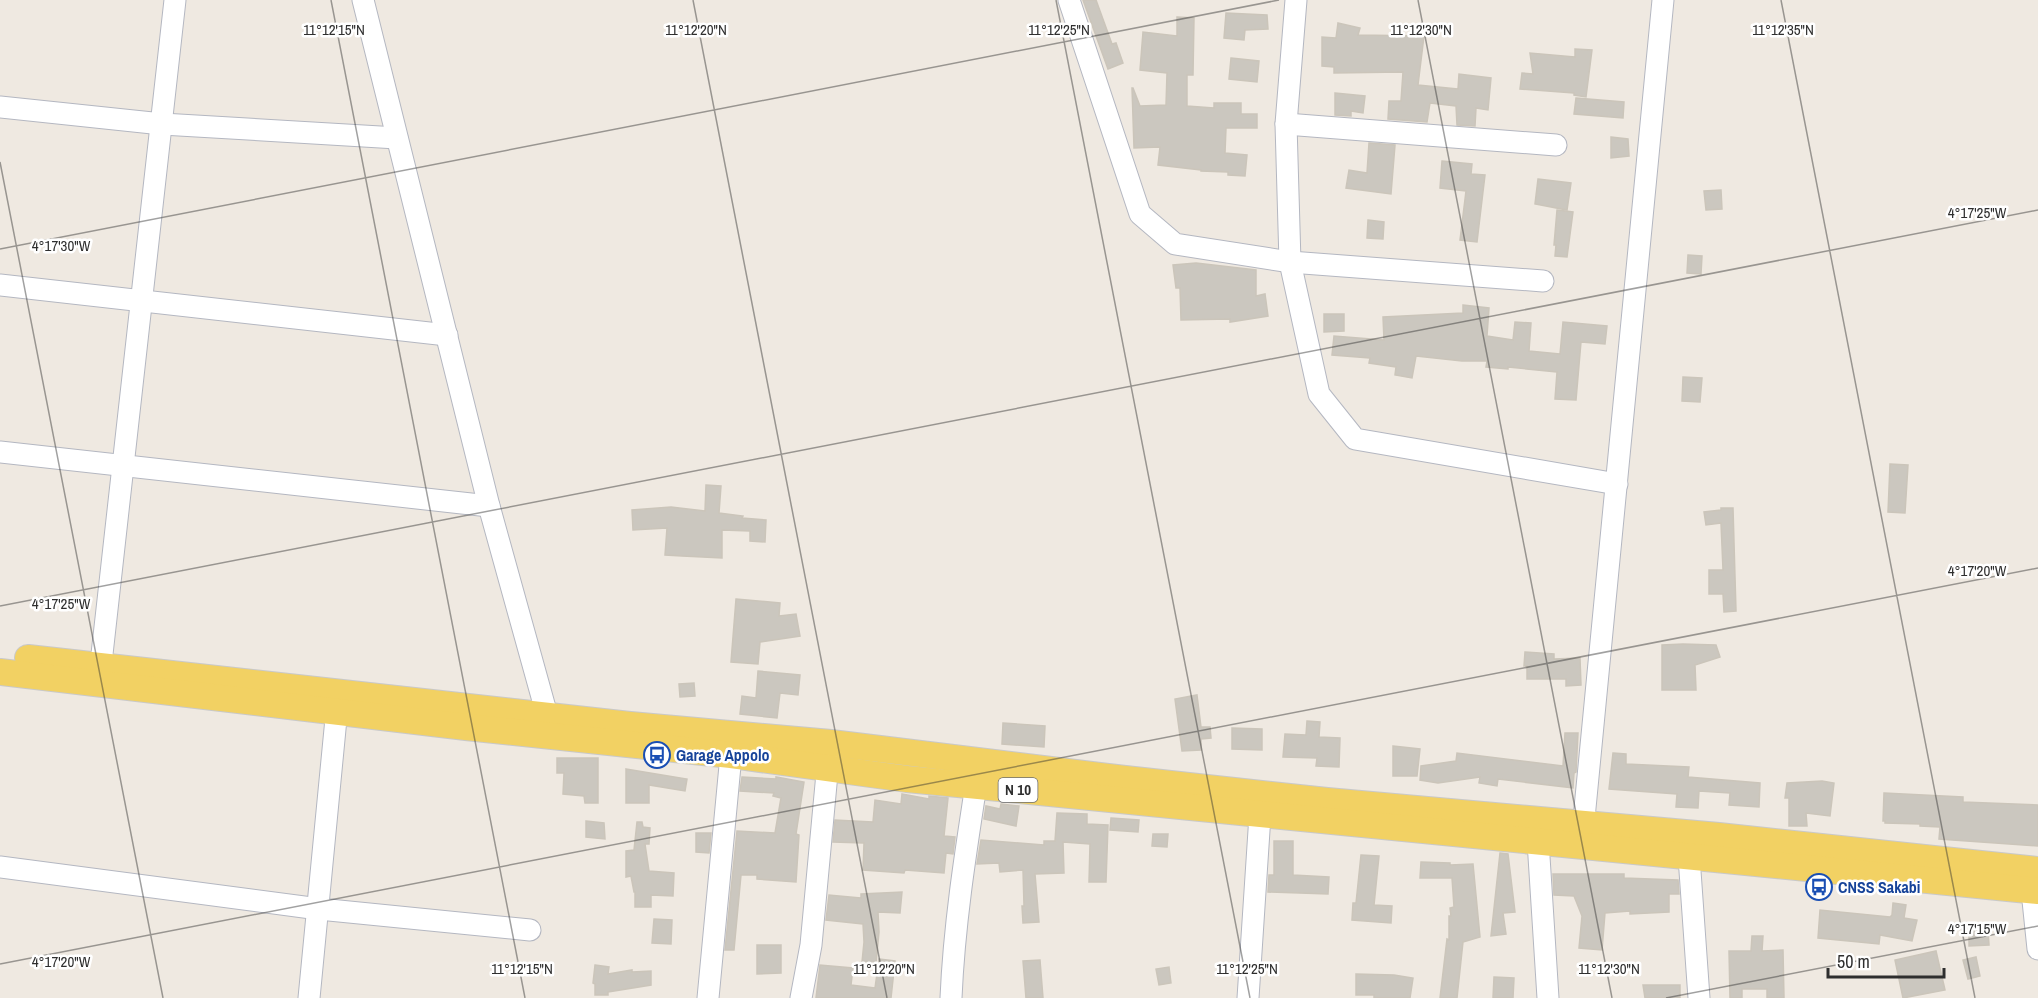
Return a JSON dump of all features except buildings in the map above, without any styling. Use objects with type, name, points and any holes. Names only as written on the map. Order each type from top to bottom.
[{"type":"main road","name":"N 10","points":[[0,655],[100,675]]},
{"type":"main road","name":"N 10","points":[[0,672],[100,675],[337,701],[547,725],[731,755],[829,755],[1125,779],[1261,804],[1539,841],[1583,836],[1719,836],[2036,884]]},
{"type":"main road","name":"N 10","points":[[547,725],[721,734],[829,755],[907,779],[1261,804],[1583,836],[1689,857],[2036,884]]},
{"type":"street","points":[[100,675],[175,0]]},
{"type":"street","points":[[363,0],[489,506],[547,725]]},
{"type":"street","points":[[1069,0],[1140,214],[1175,244],[1290,262],[1543,281]]},
{"type":"street","points":[[1296,0],[1286,124],[1290,262],[1319,394],[1355,439],[1617,484]]},
{"type":"street","points":[[1583,836],[1663,0]]},
{"type":"street","points":[[0,107],[162,124],[397,138]]},
{"type":"street","points":[[1286,124],[1556,145]]},
{"type":"street","points":[[0,285],[447,335]]},
{"type":"street","points":[[0,452],[489,506]]},
{"type":"street","points":[[309,998],[337,701]]},
{"type":"street","points":[[708,998],[731,755]]},
{"type":"street","points":[[801,998],[811,945],[829,755]]},
{"type":"street","points":[[951,998],[952,963],[961,884],[976,785]]},
{"type":"street","points":[[1248,998],[1261,804]]},
{"type":"street","points":[[1539,841],[1548,998]]},
{"type":"street","points":[[1689,857],[1699,998]]},
{"type":"street","points":[[0,867],[319,909],[530,930]]},
{"type":"street","points":[[2036,884],[2038,949]]},
{"type":"place","name":"Garage Appolo","points":[[657,755]]},
{"type":"place","name":"CNSS Sakabi","points":[[1819,887]]}]
